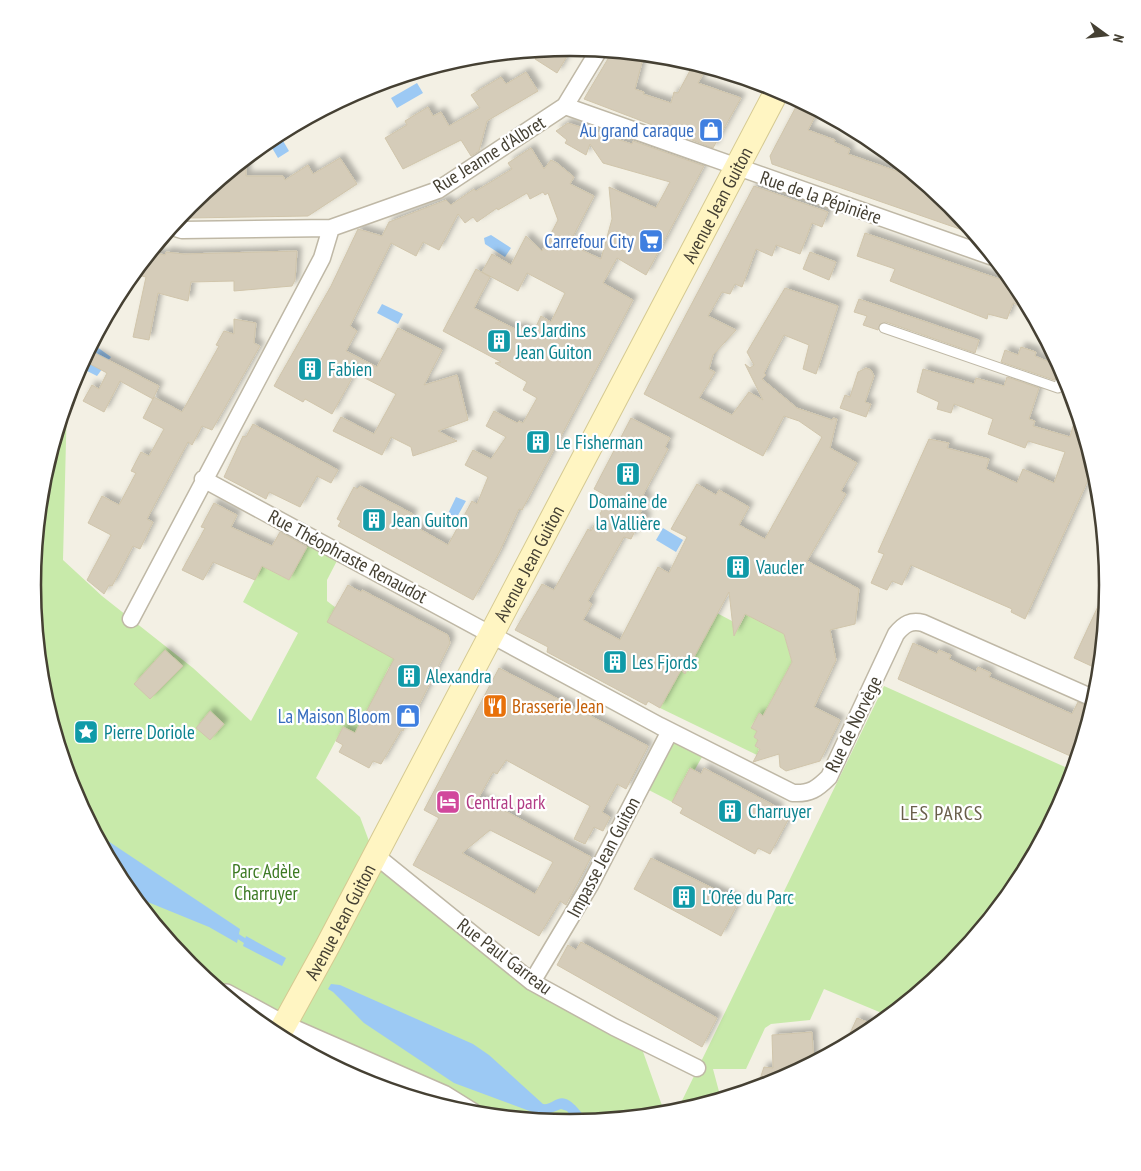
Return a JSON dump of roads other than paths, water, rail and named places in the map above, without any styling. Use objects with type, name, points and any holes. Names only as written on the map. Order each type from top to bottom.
[{"type":"main road","name":"Avenue Jean Guiton","points":[[281,1029],[492,634],[774,97]]},
{"type":"street","name":"Rue Jeanne d'Albret","points":[[180,229],[331,228],[438,190],[565,106],[595,57]]},
{"type":"street","name":"Rue de la Pépinière","points":[[565,106],[980,252]]},
{"type":"street","points":[[131,619],[203,478],[242,410],[322,258],[331,228]]},
{"type":"street","name":"Rue Théophraste Renaudot","points":[[203,478],[492,634]]},
{"type":"street","name":"Rue de Norvège","points":[[492,634],[670,731],[784,790],[806,794],[815,790],[829,777],[896,634],[906,624],[914,621],[923,623],[1088,696]]},
{"type":"street","name":"Impasse Jean Guiton","points":[[532,982],[590,885],[670,731]]},
{"type":"street","name":"Rue Paul Garreau","points":[[375,855],[532,982],[614,1027],[698,1068]]},
{"type":"street","points":[[293,1036],[443,1096],[451,1101]]},
{"type":"lane","points":[[884,328],[1058,388],[1059,384]]},
{"type":"water","points":[[417,83],[423,93],[397,108],[391,98]]},
{"type":"water","points":[[283,141],[289,151],[278,158],[272,148]]},
{"type":"water","points":[[491,235],[511,248],[505,257],[485,244],[484,238]]},
{"type":"water","points":[[382,304],[403,314],[398,324],[377,313]]},
{"type":"water","points":[[98,348],[111,357],[97,376],[87,371]]},
{"type":"water","points":[[456,497],[466,501],[452,526],[444,522]]},
{"type":"water","points":[[663,528],[683,540],[676,552],[656,540]]},
{"type":"water","points":[[107,840],[240,929],[237,943],[209,927],[146,901],[130,880]]},
{"type":"water","points":[[246,936],[286,958],[282,966],[243,946]]},
{"type":"water","points":[[331,984],[340,985],[473,1044],[489,1055],[543,1104],[562,1098],[567,1099],[583,1115],[570,1115],[567,1111],[561,1109],[547,1114],[538,1114],[454,1083],[364,1023],[328,989]]},
{"type":"waterway","points":[[239,937],[250,944]]},
{"type":"place","name":"Au grand caraque","points":[[711,130]]},
{"type":"place","name":"Carrefour City","points":[[651,241]]},
{"type":"place","name":"Les Jardins Jean Guiton","points":[[499,341]]},
{"type":"place","name":"Fabien","points":[[310,369]]},
{"type":"place","name":"Le Fisherman","points":[[538,442]]},
{"type":"place","name":"Domaine de la Vallière","points":[[628,474]]},
{"type":"place","name":"Jean Guiton","points":[[374,520]]},
{"type":"place","name":"Vaucler","points":[[738,567]]},
{"type":"place","name":"Les Fjords","points":[[615,662]]},
{"type":"place","name":"Alexandra","points":[[409,676]]},
{"type":"place","name":"Brasserie Jean","points":[[495,706]]},
{"type":"place","name":"La Maison Bloom","points":[[408,716]]},
{"type":"place","name":"Pierre Doriole","points":[[86,732]]},
{"type":"place","name":"Central park","points":[[448,802]]},
{"type":"place","name":"Charruyer","points":[[730,811]]},
{"type":"place","name":"L'Orée du Parc","points":[[684,897]]},
{"type":"district","name":"LES PARCS","points":[[942,813]]},
{"type":"park label","name":"Parc Adèle Charruyer","points":[[266,882]]}]
